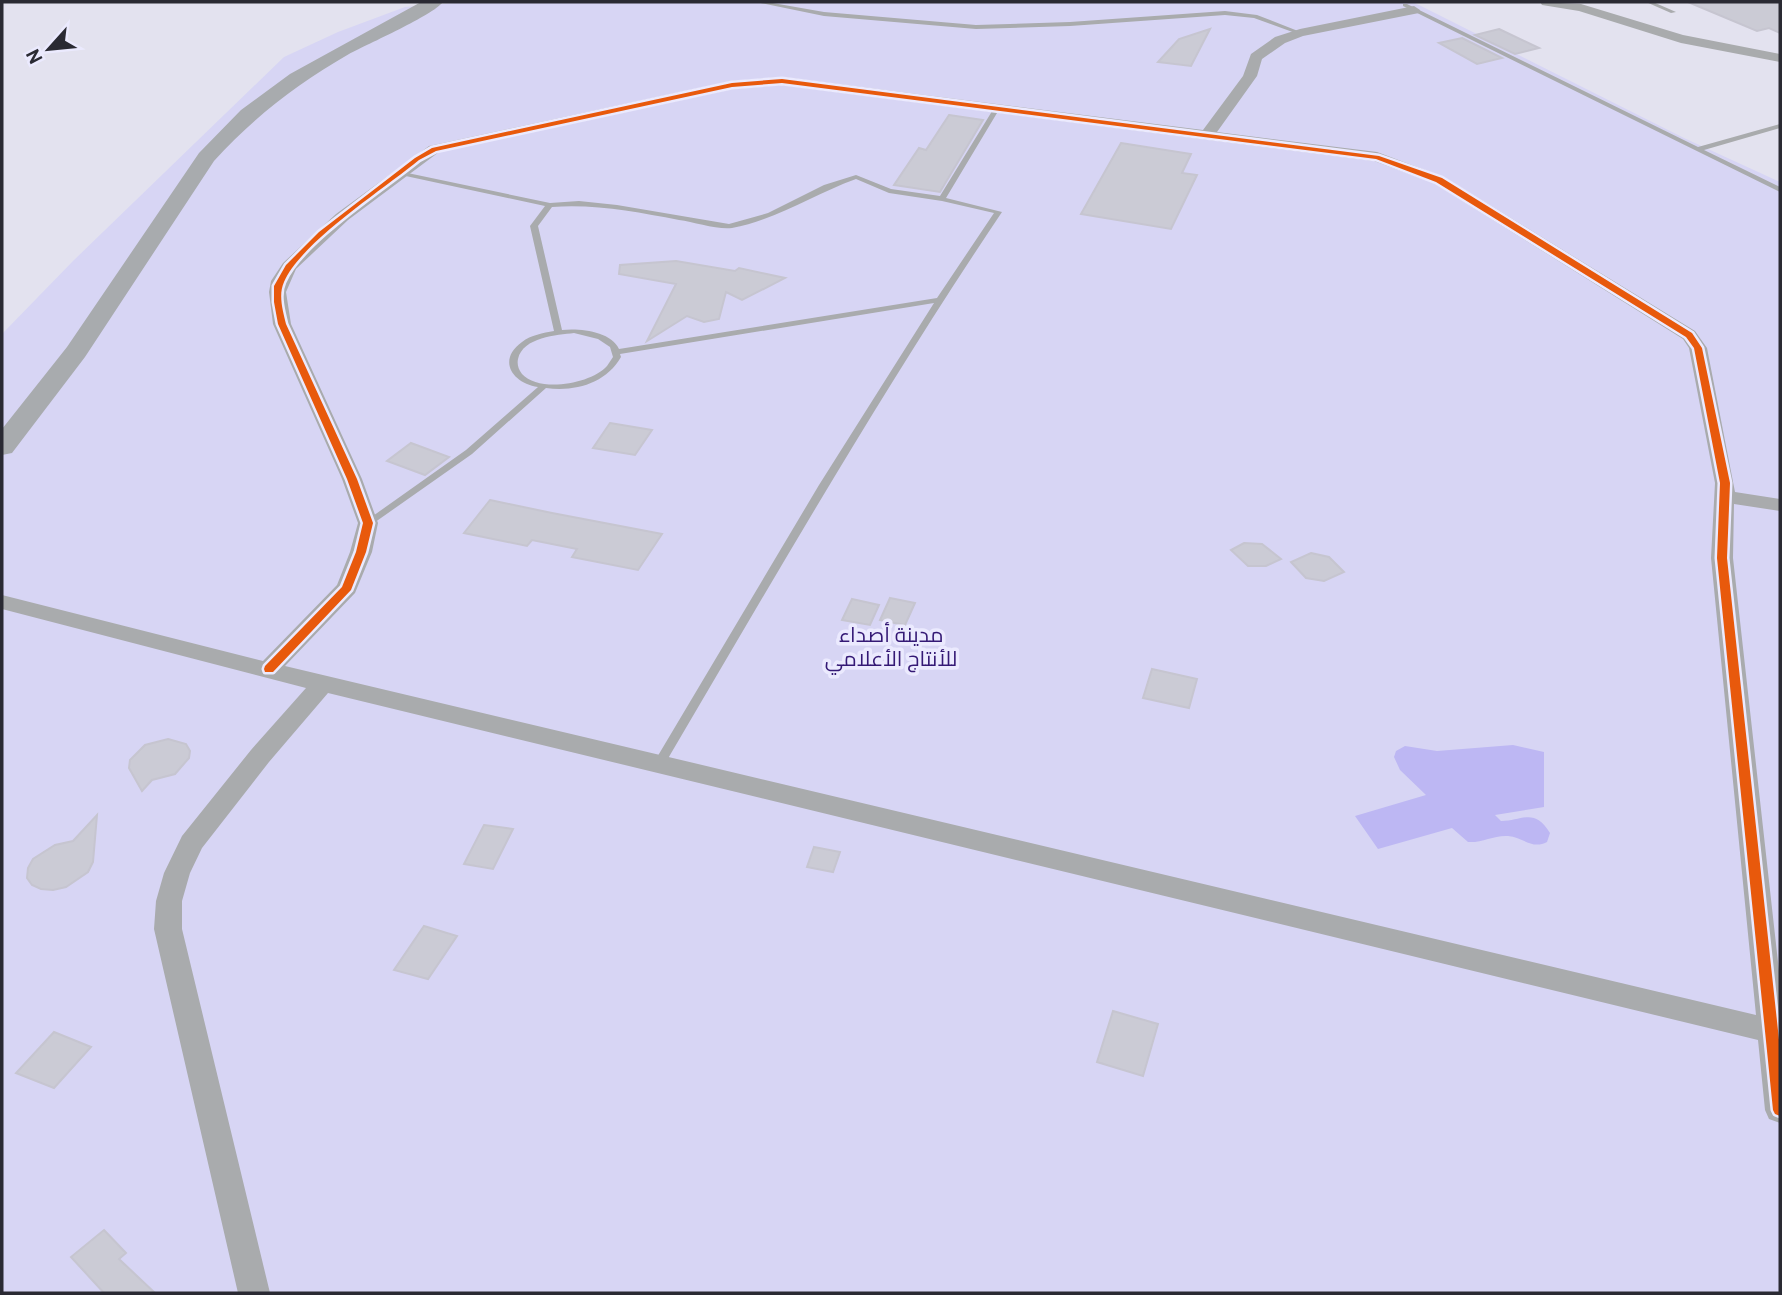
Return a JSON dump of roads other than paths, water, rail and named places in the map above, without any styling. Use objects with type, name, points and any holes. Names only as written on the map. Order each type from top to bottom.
[{"type":"main road","points":[[2,447],[76,352],[206,158],[229,132],[254,109],[290,83],[435,2]]},
{"type":"street","points":[[1546,2],[1581,8],[1681,39],[1780,58]]},
{"type":"street","points":[[1208,135],[1250,76],[1256,57],[1280,40],[1409,7]]},
{"type":"street","points":[[270,669],[347,588],[361,552],[368,523],[352,479],[282,324],[276,298],[280,281],[303,251],[417,159],[453,143],[751,82],[799,82],[1377,157],[1439,180],[1689,335],[1698,348],[1725,484],[1722,558],[1776,1032],[1780,1110]]},
{"type":"street","points":[[1724,496],[1780,505]]},
{"type":"street","points":[[2,602],[323,684],[1776,1032]]},
{"type":"street","points":[[254,1293],[168,929],[169,901],[177,873],[191,843],[260,756],[323,684]]},
{"type":"lane","points":[[759,2],[824,14],[976,27],[1070,24],[1225,13],[1255,16],[1300,33]]},
{"type":"lane","points":[[1650,2],[1673,12]]},
{"type":"lane","points":[[1409,7],[1780,190]]},
{"type":"lane","points":[[942,199],[997,108]]},
{"type":"lane","points":[[1698,149],[1780,126]]},
{"type":"lane","points":[[401,173],[550,205],[579,203],[617,207],[729,226],[771,215],[827,187],[856,177],[890,191],[998,212],[937,300],[659,764]]},
{"type":"lane","points":[[550,205],[534,226],[558,332]]},
{"type":"lane","points":[[617,352],[937,300]]},
{"type":"lane","points":[[574,331],[603,337],[613,344],[617,352],[617,362],[610,371],[597,379],[561,388],[543,387],[517,376],[512,368],[512,359],[528,342],[558,332],[574,331]]},
{"type":"lane","points":[[368,523],[469,452],[543,387]]},
{"type":"park label","name":"مدينة أصداء للأنتاج الأعلامي","points":[[891,647]]}]
